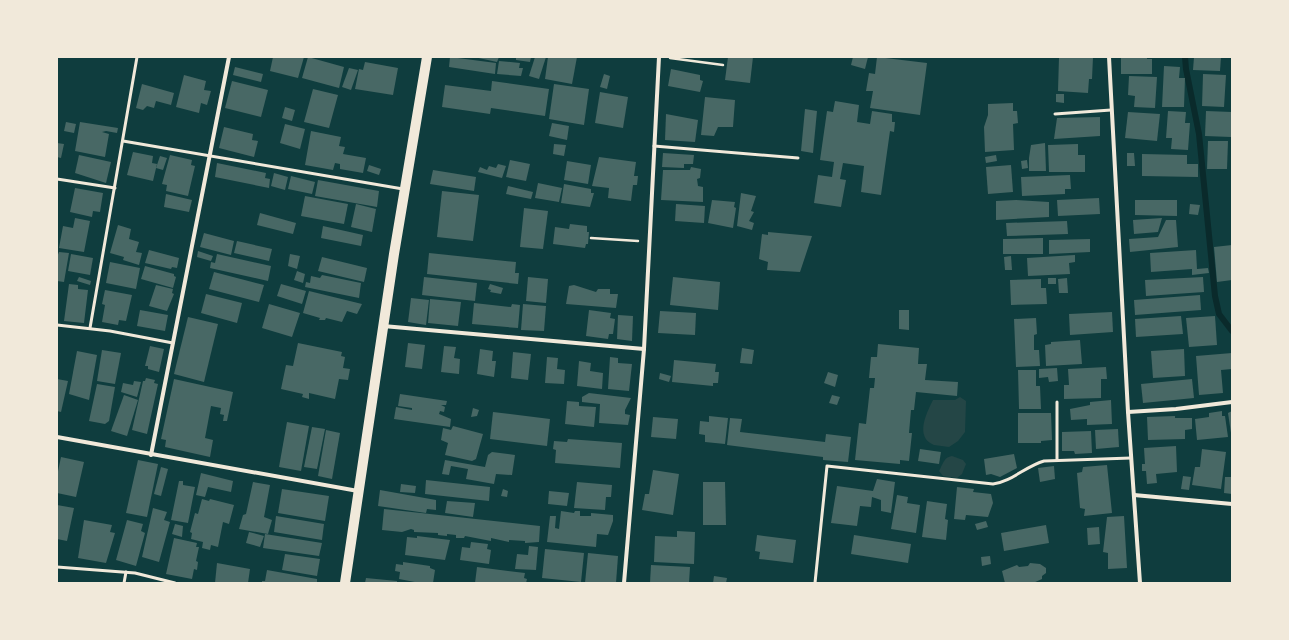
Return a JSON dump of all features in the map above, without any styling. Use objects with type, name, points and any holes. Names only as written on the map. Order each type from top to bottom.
[{"type":"main road","points":[[344,583],[383,326],[427,57]]},
{"type":"street","points":[[151,455],[229,57]]},
{"type":"street","points":[[624,583],[644,349],[658,57]]},
{"type":"street","points":[[1108,57],[1128,412],[1140,583]]},
{"type":"street","points":[[383,326],[644,349]]},
{"type":"street","points":[[1128,412],[1176,409],[1232,402]]},
{"type":"street","points":[[57,437],[358,491]]},
{"type":"street","points":[[1134,495],[1232,504]]},
{"type":"lane","points":[[90,328],[137,57]]},
{"type":"lane","points":[[1055,114],[1111,110]]},
{"type":"lane","points":[[123,141],[406,190]]},
{"type":"lane","points":[[654,146],[798,158]]},
{"type":"lane","points":[[57,179],[115,188]]},
{"type":"lane","points":[[57,325],[90,328],[173,342]]},
{"type":"lane","points":[[1057,402],[1057,460]]},
{"type":"lane","points":[[815,583],[827,466],[993,484],[1000,483],[1033,464],[1044,461],[1131,458]]},
{"type":"lane","points":[[57,567],[126,572],[175,583]]},
{"type":"lane","points":[[124,583],[126,572]]},
{"type":"path","points":[[662,57],[723,65]]},
{"type":"path","points":[[591,238],[649,242]]},
{"type":"shaded area","points":[[960,397],[966,401],[965,432],[958,441],[949,447],[934,445],[928,441],[923,430],[925,417],[933,400],[955,400]]},
{"type":"shaded area","points":[[952,456],[963,460],[966,464],[962,474],[957,478],[943,476],[939,471],[945,459]]},
{"type":"building","points":[[273,57],[304,57],[298,78],[270,71]]},
{"type":"building","points":[[308,57],[344,67],[339,88],[302,78]]},
{"type":"building","points":[[450,57],[496,63],[495,74],[449,67]]},
{"type":"building","points":[[474,57],[499,57],[497,62]]},
{"type":"building","points":[[516,57],[531,57],[530,62],[516,60]]},
{"type":"building","points":[[535,57],[546,57],[539,79],[529,76]]},
{"type":"building","points":[[548,57],[577,57],[572,84],[545,79]]},
{"type":"building","points":[[728,57],[753,57],[750,83],[725,80]]},
{"type":"building","points":[[853,57],[868,57],[865,69],[851,65]]},
{"type":"building","points":[[877,57],[927,63],[920,115],[870,108],[873,91],[866,91],[869,73],[875,74]]},
{"type":"building","points":[[1059,57],[1093,57],[1092,79],[1089,79],[1088,93],[1058,91]]},
{"type":"building","points":[[1121,57],[1147,57],[1147,59],[1152,59],[1152,74],[1121,74]]},
{"type":"building","points":[[1194,57],[1221,57],[1220,71],[1193,70]]},
{"type":"building","points":[[499,61],[520,63],[519,68],[523,68],[521,76],[497,74]]},
{"type":"building","points":[[365,62],[398,68],[393,95],[355,89],[359,69],[363,70]]},
{"type":"building","points":[[1164,66],[1180,67],[1179,78],[1185,78],[1184,107],[1162,107]]},
{"type":"building","points":[[235,67],[263,74],[261,82],[233,75]]},
{"type":"building","points":[[349,68],[358,70],[351,90],[342,87]]},
{"type":"building","points":[[671,69],[700,75],[700,80],[703,81],[700,92],[668,86]]},
{"type":"building","points":[[604,74],[610,76],[607,89],[600,87]]},
{"type":"building","points":[[1203,74],[1226,75],[1224,107],[1202,106]]},
{"type":"building","points":[[184,75],[206,81],[204,90],[211,91],[207,105],[201,103],[199,113],[176,107]]},
{"type":"building","points":[[1129,76],[1157,77],[1155,108],[1134,107],[1135,96],[1128,95]]},
{"type":"building","points":[[232,81],[268,90],[261,117],[225,108]]},
{"type":"building","points":[[492,81],[549,89],[545,116],[491,108],[490,114],[442,107],[445,85],[491,91]]},
{"type":"building","points":[[142,84],[174,93],[171,105],[156,101],[154,108],[147,106],[143,110],[136,108]]},
{"type":"building","points":[[554,84],[589,89],[584,125],[549,119]]},
{"type":"building","points":[[313,89],[338,95],[329,128],[304,122]]},
{"type":"building","points":[[600,92],[628,97],[623,128],[595,123]]},
{"type":"building","points":[[1056,94],[1064,94],[1064,103],[1056,102]]},
{"type":"building","points":[[705,97],[735,100],[733,127],[718,127],[714,136],[701,135]]},
{"type":"building","points":[[835,101],[859,105],[857,122],[870,124],[872,111],[892,114],[892,122],[895,122],[894,132],[890,131],[881,195],[861,192],[864,166],[843,163],[840,179],[846,180],[841,207],[814,203],[818,175],[832,177],[834,162],[820,160],[827,111],[833,112]]},
{"type":"building","points":[[1013,103],[1013,111],[1017,111],[1018,123],[1013,124],[1014,150],[985,152],[984,127],[988,115],[988,104]]},
{"type":"building","points":[[285,107],[295,110],[292,121],[282,118]]},
{"type":"building","points":[[805,109],[817,111],[813,153],[801,151]]},
{"type":"building","points":[[1168,111],[1186,112],[1185,123],[1190,123],[1188,150],[1171,149],[1172,138],[1166,138]]},
{"type":"building","points":[[1206,111],[1232,112],[1231,137],[1205,136]]},
{"type":"building","points":[[1128,112],[1160,114],[1157,141],[1125,138]]},
{"type":"building","points":[[666,114],[698,120],[695,142],[665,140]]},
{"type":"building","points":[[1100,117],[1100,136],[1054,139],[1057,118]]},
{"type":"building","points":[[66,122],[76,124],[74,133],[64,131]]},
{"type":"building","points":[[80,122],[118,128],[117,133],[106,131],[102,132],[109,134],[105,157],[75,151]]},
{"type":"building","points":[[552,123],[569,126],[567,140],[549,136]]},
{"type":"building","points":[[285,124],[305,129],[300,149],[280,143]]},
{"type":"building","points":[[224,127],[253,134],[252,140],[258,141],[254,157],[219,148]]},
{"type":"building","points":[[311,131],[341,137],[339,146],[345,147],[343,154],[366,158],[363,173],[340,169],[340,164],[335,163],[333,170],[305,165]]},
{"type":"building","points":[[1208,141],[1228,141],[1227,169],[1207,169]]},
{"type":"building","points":[[57,143],[64,144],[61,158],[57,157]]},
{"type":"building","points":[[1045,143],[1046,171],[1029,171],[1031,145]]},
{"type":"building","points":[[554,144],[566,145],[564,156],[553,154]]},
{"type":"building","points":[[1078,144],[1078,155],[1085,155],[1085,172],[1049,172],[1048,145]]},
{"type":"building","points":[[133,152],[153,156],[152,163],[157,164],[153,181],[127,175]]},
{"type":"building","points":[[663,153],[694,155],[693,164],[684,164],[684,168],[662,167]]},
{"type":"building","points":[[1127,153],[1134,153],[1135,166],[1127,166]]},
{"type":"building","points":[[1142,154],[1187,155],[1187,164],[1198,164],[1198,177],[1142,176]]},
{"type":"building","points":[[79,155],[111,162],[106,183],[75,173]]},
{"type":"building","points":[[170,155],[192,160],[191,165],[195,166],[188,196],[166,191],[167,185],[162,184]]},
{"type":"building","points":[[996,155],[997,161],[986,163],[985,157]]},
{"type":"building","points":[[160,156],[167,158],[163,170],[156,168]]},
{"type":"building","points":[[599,157],[636,162],[634,176],[638,176],[637,185],[633,185],[631,201],[608,198],[609,188],[592,186]]},
{"type":"building","points":[[510,160],[530,164],[526,181],[506,177]]},
{"type":"building","points":[[1027,160],[1028,168],[1022,169],[1021,161]]},
{"type":"building","points":[[567,161],[591,165],[588,184],[564,180]]},
{"type":"building","points":[[217,163],[266,173],[265,178],[270,179],[269,188],[215,177]]},
{"type":"building","points":[[498,164],[506,166],[502,178],[478,172],[480,167],[487,170],[489,166],[496,168]]},
{"type":"building","points":[[369,165],[381,169],[379,175],[367,171]]},
{"type":"building","points":[[1011,165],[1013,192],[988,194],[986,167]]},
{"type":"building","points":[[691,167],[701,169],[700,178],[697,179],[698,186],[703,187],[703,202],[661,200],[663,170],[690,170]]},
{"type":"building","points":[[433,170],[476,177],[474,191],[430,184]]},
{"type":"building","points":[[274,173],[288,177],[285,190],[271,186]]},
{"type":"building","points":[[1070,175],[1071,189],[1065,189],[1065,194],[1022,196],[1021,177]]},
{"type":"building","points":[[291,176],[315,182],[312,194],[288,189]]},
{"type":"building","points":[[318,180],[379,191],[377,207],[315,196]]},
{"type":"building","points":[[538,183],[562,188],[559,202],[535,198]]},
{"type":"building","points":[[564,184],[591,189],[591,193],[594,193],[590,207],[561,203]]},
{"type":"building","points":[[508,186],[533,192],[531,199],[506,194]]},
{"type":"building","points":[[75,188],[103,193],[100,212],[93,211],[92,217],[70,212]]},
{"type":"building","points":[[442,191],[479,195],[473,241],[437,237]]},
{"type":"building","points":[[741,193],[756,196],[751,211],[754,212],[749,221],[754,223],[752,230],[737,226]]},
{"type":"building","points":[[166,194],[192,200],[189,212],[164,207]]},
{"type":"building","points":[[305,196],[348,204],[344,224],[301,216]]},
{"type":"building","points":[[1099,198],[1100,214],[1058,216],[1057,200]]},
{"type":"building","points":[[712,200],[735,202],[734,207],[736,208],[733,228],[708,223]]},
{"type":"building","points":[[1016,200],[1049,202],[1049,217],[996,220],[996,201]]},
{"type":"building","points":[[1135,200],[1177,200],[1177,216],[1135,215]]},
{"type":"building","points":[[356,204],[376,209],[372,232],[351,227]]},
{"type":"building","points":[[676,204],[705,206],[704,223],[675,221]]},
{"type":"building","points":[[1190,204],[1200,205],[1198,215],[1189,214]]},
{"type":"building","points":[[524,208],[548,211],[543,249],[520,247]]},
{"type":"building","points":[[260,213],[296,223],[293,234],[257,225]]},
{"type":"building","points":[[75,218],[90,221],[84,252],[59,248],[63,226],[73,228]]},
{"type":"building","points":[[1162,218],[1158,232],[1134,234],[1133,220]]},
{"type":"building","points":[[1166,220],[1176,220],[1178,247],[1130,252],[1129,239],[1158,237]]},
{"type":"building","points":[[1067,221],[1068,234],[1007,236],[1006,223]]},
{"type":"building","points":[[570,224],[587,226],[587,232],[589,232],[588,244],[586,244],[585,248],[553,244],[555,227],[569,229]]},
{"type":"building","points":[[118,225],[131,229],[129,239],[139,242],[136,252],[142,253],[139,265],[123,260],[124,257],[110,253]]},
{"type":"building","points":[[323,226],[363,235],[361,246],[321,238]]},
{"type":"building","points":[[768,232],[812,236],[800,272],[767,270],[768,262],[759,259],[762,234],[768,235]]},
{"type":"building","points":[[204,233],[234,241],[231,255],[200,247]]},
{"type":"building","points":[[1043,238],[1043,254],[1003,254],[1003,239]]},
{"type":"building","points":[[1090,239],[1090,252],[1049,254],[1049,240]]},
{"type":"building","points":[[237,241],[272,249],[269,261],[234,253]]},
{"type":"building","points":[[1232,245],[1232,280],[1217,282],[1214,247]]},
{"type":"building","points":[[149,250],[179,258],[177,268],[172,267],[171,269],[145,263]]},
{"type":"building","points":[[1196,250],[1197,269],[1208,268],[1209,273],[1192,275],[1192,269],[1151,272],[1150,253]]},
{"type":"building","points":[[198,251],[213,256],[211,261],[197,257]]},
{"type":"building","points":[[59,252],[69,253],[64,282],[57,281],[57,257]]},
{"type":"building","points":[[429,253],[516,262],[515,273],[519,273],[518,284],[427,274]]},
{"type":"building","points":[[71,254],[93,258],[90,275],[68,271]]},
{"type":"building","points":[[217,254],[271,266],[268,281],[210,268],[211,262],[215,263]]},
{"type":"building","points":[[290,254],[300,256],[297,269],[288,266]]},
{"type":"building","points":[[1075,255],[1075,262],[1069,263],[1070,274],[1028,276],[1027,258]]},
{"type":"building","points":[[1011,256],[1012,270],[1005,270],[1004,257]]},
{"type":"building","points":[[322,257],[367,268],[364,282],[318,271]]},
{"type":"building","points":[[110,262],[140,268],[136,289],[106,283]]},
{"type":"building","points":[[145,266],[174,274],[176,277],[173,288],[141,279]]},
{"type":"building","points":[[297,271],[305,274],[303,283],[294,280]]},
{"type":"building","points":[[214,272],[264,285],[259,302],[209,289]]},
{"type":"building","points":[[322,275],[361,283],[359,298],[305,287],[306,282],[310,283],[311,276],[320,278]]},
{"type":"building","points":[[79,277],[91,281],[90,285],[77,281]]},
{"type":"building","points":[[424,277],[477,283],[475,301],[422,295]]},
{"type":"building","points":[[528,277],[548,279],[546,303],[526,301]]},
{"type":"building","points":[[673,277],[720,282],[718,310],[670,305]]},
{"type":"building","points":[[1203,277],[1204,292],[1146,296],[1145,280]]},
{"type":"building","points":[[1048,278],[1056,278],[1056,284],[1048,284]]},
{"type":"building","points":[[1067,278],[1068,293],[1059,293],[1058,279]]},
{"type":"building","points":[[1041,279],[1041,288],[1046,288],[1047,304],[1011,305],[1010,280]]},
{"type":"building","points":[[69,284],[78,285],[78,289],[88,290],[84,323],[64,321]]},
{"type":"building","points":[[281,284],[306,291],[302,304],[277,296]]},
{"type":"building","points":[[490,284],[503,288],[501,294],[490,292],[491,290],[488,289]]},
{"type":"building","points":[[156,285],[173,289],[172,293],[174,294],[167,311],[149,306]]},
{"type":"building","points":[[574,285],[596,292],[598,289],[610,289],[610,294],[618,294],[616,308],[566,304],[569,286]]},
{"type":"building","points":[[105,290],[132,295],[126,321],[119,320],[118,325],[102,322],[105,305],[102,304]]},
{"type":"building","points":[[309,291],[362,304],[357,314],[347,311],[342,322],[326,318],[325,320],[319,320],[320,318],[303,313]]},
{"type":"building","points":[[206,294],[242,303],[237,323],[201,313]]},
{"type":"building","points":[[1200,295],[1201,310],[1135,315],[1134,300]]},
{"type":"building","points":[[411,298],[429,300],[426,325],[408,322]]},
{"type":"building","points":[[430,299],[461,302],[458,326],[428,323]]},
{"type":"building","points":[[474,303],[511,307],[512,304],[520,305],[518,328],[472,324]]},
{"type":"building","points":[[269,304],[300,313],[292,337],[262,328]]},
{"type":"building","points":[[523,304],[546,306],[544,331],[521,330]]},
{"type":"building","points":[[140,310],[168,315],[165,331],[137,326]]},
{"type":"building","points":[[589,310],[611,313],[610,318],[615,319],[613,334],[609,334],[608,339],[586,336]]},
{"type":"building","points":[[899,310],[909,310],[909,330],[899,329]]},
{"type":"building","points":[[660,311],[696,313],[695,335],[658,333]]},
{"type":"building","points":[[1112,312],[1113,332],[1070,335],[1069,314]]},
{"type":"building","points":[[618,315],[633,316],[632,341],[617,339]]},
{"type":"building","points":[[1181,316],[1183,334],[1136,337],[1135,319]]},
{"type":"building","points":[[1215,316],[1217,345],[1189,347],[1186,318]]},
{"type":"building","points":[[188,317],[218,324],[204,382],[174,374]]},
{"type":"building","points":[[1036,318],[1037,334],[1034,335],[1034,350],[1039,350],[1040,366],[1016,367],[1014,319]]},
{"type":"building","points":[[1080,340],[1082,364],[1046,366],[1045,345],[1051,344],[1051,342]]},
{"type":"building","points":[[298,343],[342,352],[341,356],[345,357],[343,368],[350,369],[348,380],[339,379],[335,399],[309,393],[309,399],[302,397],[303,394],[281,389],[286,365],[293,366]]},
{"type":"building","points":[[408,343],[425,345],[422,369],[405,367]]},
{"type":"building","points":[[878,344],[919,348],[918,364],[927,364],[925,380],[958,382],[957,396],[916,392],[914,410],[911,410],[909,433],[912,433],[909,461],[900,460],[900,464],[855,460],[859,423],[866,424],[870,388],[874,388],[875,378],[869,378],[871,357],[877,357]]},
{"type":"building","points":[[150,346],[164,349],[159,372],[148,369],[148,366],[145,366]]},
{"type":"building","points":[[444,346],[456,347],[454,358],[460,359],[459,374],[441,372]]},
{"type":"building","points":[[742,348],[754,350],[752,364],[740,363]]},
{"type":"building","points":[[480,349],[493,351],[492,361],[496,361],[494,377],[477,374]]},
{"type":"building","points":[[1184,349],[1185,376],[1153,378],[1151,351]]},
{"type":"building","points":[[102,350],[121,353],[115,384],[97,381]]},
{"type":"building","points":[[77,351],[97,355],[89,400],[69,394]]},
{"type":"building","points":[[513,352],[531,354],[528,380],[511,378]]},
{"type":"building","points":[[1232,353],[1232,369],[1221,370],[1223,393],[1199,395],[1196,356]]},
{"type":"building","points":[[547,357],[558,358],[557,369],[565,370],[564,384],[545,383]]},
{"type":"building","points":[[610,357],[618,358],[618,363],[632,364],[629,391],[608,389]]},
{"type":"building","points":[[674,360],[716,364],[715,372],[719,372],[718,383],[713,383],[713,386],[672,382]]},
{"type":"building","points":[[579,361],[591,363],[590,371],[603,373],[602,389],[577,386]]},
{"type":"building","points":[[1106,367],[1107,379],[1101,379],[1101,398],[1064,399],[1064,385],[1069,385],[1068,369]]},
{"type":"building","points":[[1057,368],[1058,381],[1049,382],[1048,377],[1039,378],[1039,369]]},
{"type":"building","points":[[1018,370],[1036,370],[1036,386],[1040,386],[1041,409],[1019,409]]},
{"type":"building","points":[[828,372],[838,375],[835,387],[824,383]]},
{"type":"building","points":[[660,373],[671,376],[669,382],[659,379]]},
{"type":"building","points":[[146,378],[155,380],[154,383],[158,384],[147,434],[132,430],[143,381],[145,381]]},
{"type":"building","points":[[57,379],[68,381],[61,412],[57,411]]},
{"type":"building","points":[[174,379],[233,392],[227,421],[223,421],[224,415],[220,414],[221,408],[211,406],[205,438],[213,440],[210,457],[165,447],[166,440],[161,439]]},
{"type":"building","points":[[1192,379],[1194,398],[1143,403],[1141,384]]},
{"type":"building","points":[[134,381],[141,382],[137,397],[121,392],[123,383],[133,385]]},
{"type":"building","points":[[97,384],[115,387],[109,421],[105,424],[89,421]]},
{"type":"building","points":[[589,393],[631,398],[625,410],[625,414],[630,415],[628,425],[599,423],[600,404],[582,402],[582,397]]},
{"type":"building","points":[[400,394],[447,401],[446,405],[441,405],[445,407],[444,412],[440,411],[439,414],[451,419],[450,427],[394,419],[396,407],[412,410],[412,408],[398,406]]},
{"type":"building","points":[[124,395],[138,400],[127,436],[111,431]]},
{"type":"building","points":[[832,395],[840,397],[837,405],[829,403]]},
{"type":"building","points":[[1111,400],[1112,424],[1087,425],[1087,419],[1071,420],[1070,409],[1090,405],[1090,402]]},
{"type":"building","points":[[567,401],[579,402],[579,406],[596,407],[594,427],[565,424]]},
{"type":"building","points":[[473,408],[479,410],[477,416],[471,417]]},
{"type":"building","points":[[1222,411],[1222,416],[1225,416],[1228,437],[1197,440],[1195,419],[1209,417],[1209,413]]},
{"type":"building","points":[[1232,411],[1232,433],[1231,433],[1228,413]]},
{"type":"building","points":[[493,412],[550,419],[547,446],[490,439]]},
{"type":"building","points":[[1018,413],[1051,413],[1052,440],[1041,441],[1041,443],[1018,443]]},
{"type":"building","points":[[709,416],[728,418],[725,444],[705,442],[705,435],[699,434],[700,421],[709,422]]},
{"type":"building","points":[[1175,416],[1175,418],[1192,418],[1192,429],[1185,430],[1185,439],[1148,440],[1147,417]]},
{"type":"building","points":[[653,417],[678,419],[676,439],[651,437]]},
{"type":"building","points":[[730,418],[742,419],[740,432],[825,442],[826,434],[851,437],[848,462],[823,460],[823,457],[727,445]]},
{"type":"building","points":[[287,422],[309,426],[301,471],[279,467]]},
{"type":"building","points":[[453,426],[483,434],[476,459],[472,461],[445,455],[448,443],[441,440],[443,428],[451,430]]},
{"type":"building","points":[[312,427],[325,429],[317,469],[304,467]]},
{"type":"building","points":[[1118,429],[1119,447],[1096,449],[1095,430]]},
{"type":"building","points":[[326,430],[340,433],[332,479],[318,476]]},
{"type":"building","points":[[1091,431],[1092,453],[1075,454],[1074,451],[1062,451],[1062,432]]},
{"type":"building","points":[[568,439],[622,443],[620,468],[555,463],[556,450],[553,449],[554,441],[567,442]]},
{"type":"building","points":[[1176,446],[1177,472],[1156,474],[1157,483],[1147,484],[1146,471],[1142,471],[1142,464],[1145,464],[1144,448]]},
{"type":"building","points":[[920,449],[941,452],[939,464],[918,461]]},
{"type":"building","points":[[1202,449],[1226,452],[1221,489],[1192,485],[1195,467],[1200,467]]},
{"type":"building","points":[[492,452],[515,455],[512,475],[496,474],[494,484],[466,479],[468,469],[451,466],[449,475],[442,474],[445,460],[485,467],[488,455]]},
{"type":"building","points":[[1014,454],[1017,468],[1000,477],[991,474],[986,475],[984,459]]},
{"type":"building","points":[[61,457],[84,462],[76,497],[57,493],[57,476]]},
{"type":"building","points":[[138,460],[158,464],[147,517],[126,513]]},
{"type":"building","points":[[1107,465],[1112,513],[1084,516],[1085,509],[1080,508],[1077,473],[1082,472],[1083,467]]},
{"type":"building","points":[[1054,466],[1055,479],[1040,482],[1038,468]]},
{"type":"building","points":[[161,467],[168,469],[161,496],[154,494]]},
{"type":"building","points":[[653,470],[679,474],[673,515],[642,510],[645,494],[649,494]]},
{"type":"building","points":[[201,473],[233,481],[231,492],[208,487],[205,497],[196,495]]},
{"type":"building","points":[[1183,476],[1191,477],[1189,490],[1181,489]]},
{"type":"building","points":[[1225,477],[1232,477],[1232,494],[1224,493]]},
{"type":"building","points":[[877,479],[895,482],[891,513],[881,511],[881,500],[872,497],[871,507],[860,506],[857,526],[831,523],[837,486],[873,491]]},
{"type":"building","points":[[426,480],[490,487],[489,501],[425,494]]},
{"type":"building","points":[[179,481],[183,481],[183,485],[195,487],[188,523],[171,520]]},
{"type":"building","points":[[253,482],[270,485],[264,517],[272,520],[268,534],[239,529],[243,515],[246,514]]},
{"type":"building","points":[[577,482],[612,485],[611,497],[606,497],[605,510],[574,508]]},
{"type":"building","points":[[703,482],[725,482],[726,525],[703,525]]},
{"type":"building","points":[[401,484],[416,486],[415,493],[400,492]]},
{"type":"building","points":[[957,487],[974,489],[973,492],[991,494],[993,503],[988,517],[966,515],[965,520],[954,519]]},
{"type":"building","points":[[282,489],[329,496],[325,521],[278,513]]},
{"type":"building","points":[[503,489],[508,491],[507,497],[501,496]]},
{"type":"building","points":[[380,490],[436,500],[436,510],[427,509],[426,513],[378,506]]},
{"type":"building","points":[[549,491],[569,493],[567,506],[548,504]]},
{"type":"building","points":[[897,495],[908,497],[907,503],[920,505],[916,533],[891,529]]},
{"type":"building","points":[[202,499],[209,501],[210,499],[234,505],[229,524],[223,522],[218,547],[211,545],[210,550],[202,548],[203,542],[191,539],[192,533],[190,532],[195,513],[198,514]]},
{"type":"building","points":[[447,501],[475,503],[473,517],[445,513]]},
{"type":"building","points":[[927,501],[947,504],[945,519],[948,520],[946,540],[922,537]]},
{"type":"building","points":[[57,505],[74,508],[67,541],[57,539]]},
{"type":"building","points":[[153,508],[167,512],[164,520],[170,522],[159,562],[142,557]]},
{"type":"building","points":[[384,509],[540,526],[539,542],[525,543],[525,541],[509,540],[509,542],[491,538],[491,541],[465,536],[464,538],[456,538],[456,535],[447,534],[447,536],[438,535],[438,533],[414,532],[414,530],[411,529],[402,532],[382,530]]},
{"type":"building","points":[[561,511],[574,513],[575,511],[580,511],[580,516],[591,516],[591,513],[613,515],[613,521],[608,535],[597,534],[596,547],[547,542],[550,516],[556,516],[555,528],[559,529]]},
{"type":"building","points":[[276,516],[324,524],[322,540],[274,532]]},
{"type":"building","points":[[1124,516],[1127,568],[1108,569],[1108,553],[1103,552],[1107,517]]},
{"type":"building","points":[[84,520],[112,525],[110,532],[115,533],[106,563],[78,558]]},
{"type":"building","points":[[127,520],[143,524],[141,531],[145,533],[136,566],[116,560]]},
{"type":"building","points":[[986,521],[988,527],[977,530],[975,524]]},
{"type":"building","points":[[175,524],[183,526],[182,537],[172,534]]},
{"type":"building","points":[[1046,525],[1049,543],[1004,551],[1001,533]]},
{"type":"building","points":[[1099,527],[1100,544],[1088,545],[1087,528]]},
{"type":"building","points":[[677,531],[695,532],[694,564],[654,562],[655,536],[677,537]]},
{"type":"building","points":[[249,532],[264,536],[260,547],[246,543]]},
{"type":"building","points":[[265,534],[322,543],[319,556],[263,548]]},
{"type":"building","points":[[757,535],[796,540],[793,563],[759,559],[760,552],[755,551]]},
{"type":"building","points":[[854,535],[911,544],[908,563],[851,554]]},
{"type":"building","points":[[417,536],[450,540],[445,560],[405,555],[407,537],[417,538]]},
{"type":"building","points":[[174,538],[197,543],[196,547],[199,547],[196,561],[198,562],[197,570],[194,569],[192,579],[166,574]]},
{"type":"building","points":[[471,542],[488,544],[487,549],[491,550],[489,564],[460,560],[462,547],[470,548]]},
{"type":"building","points":[[529,546],[538,547],[536,570],[515,569],[517,554],[528,555]]},
{"type":"building","points":[[545,549],[584,553],[581,582],[542,578]]},
{"type":"building","points":[[588,553],[618,556],[616,583],[585,583]]},
{"type":"building","points":[[285,554],[320,559],[317,576],[282,570]]},
{"type":"building","points":[[990,556],[991,564],[982,566],[981,557]]},
{"type":"building","points":[[403,562],[430,566],[430,568],[435,570],[433,583],[420,583],[399,579],[400,572],[395,571],[396,564],[403,565]]},
{"type":"building","points":[[217,563],[250,569],[248,583],[215,583]]},
{"type":"building","points":[[1030,563],[1040,564],[1046,568],[1046,573],[1042,576],[1042,579],[1033,583],[1005,583],[1002,571],[1017,565],[1019,567],[1028,566]]},
{"type":"building","points":[[651,565],[690,567],[689,583],[650,583]]},
{"type":"building","points":[[477,567],[525,573],[524,578],[527,579],[526,583],[475,583]]},
{"type":"building","points":[[267,570],[317,579],[317,583],[262,583],[262,581],[265,581]]},
{"type":"building","points":[[714,576],[727,578],[726,583],[713,583]]},
{"type":"building","points":[[366,578],[397,581],[397,583],[365,583]]},
{"type":"waterway","points":[[1185,57],[1199,134],[1215,296],[1219,314],[1232,331]]}]
